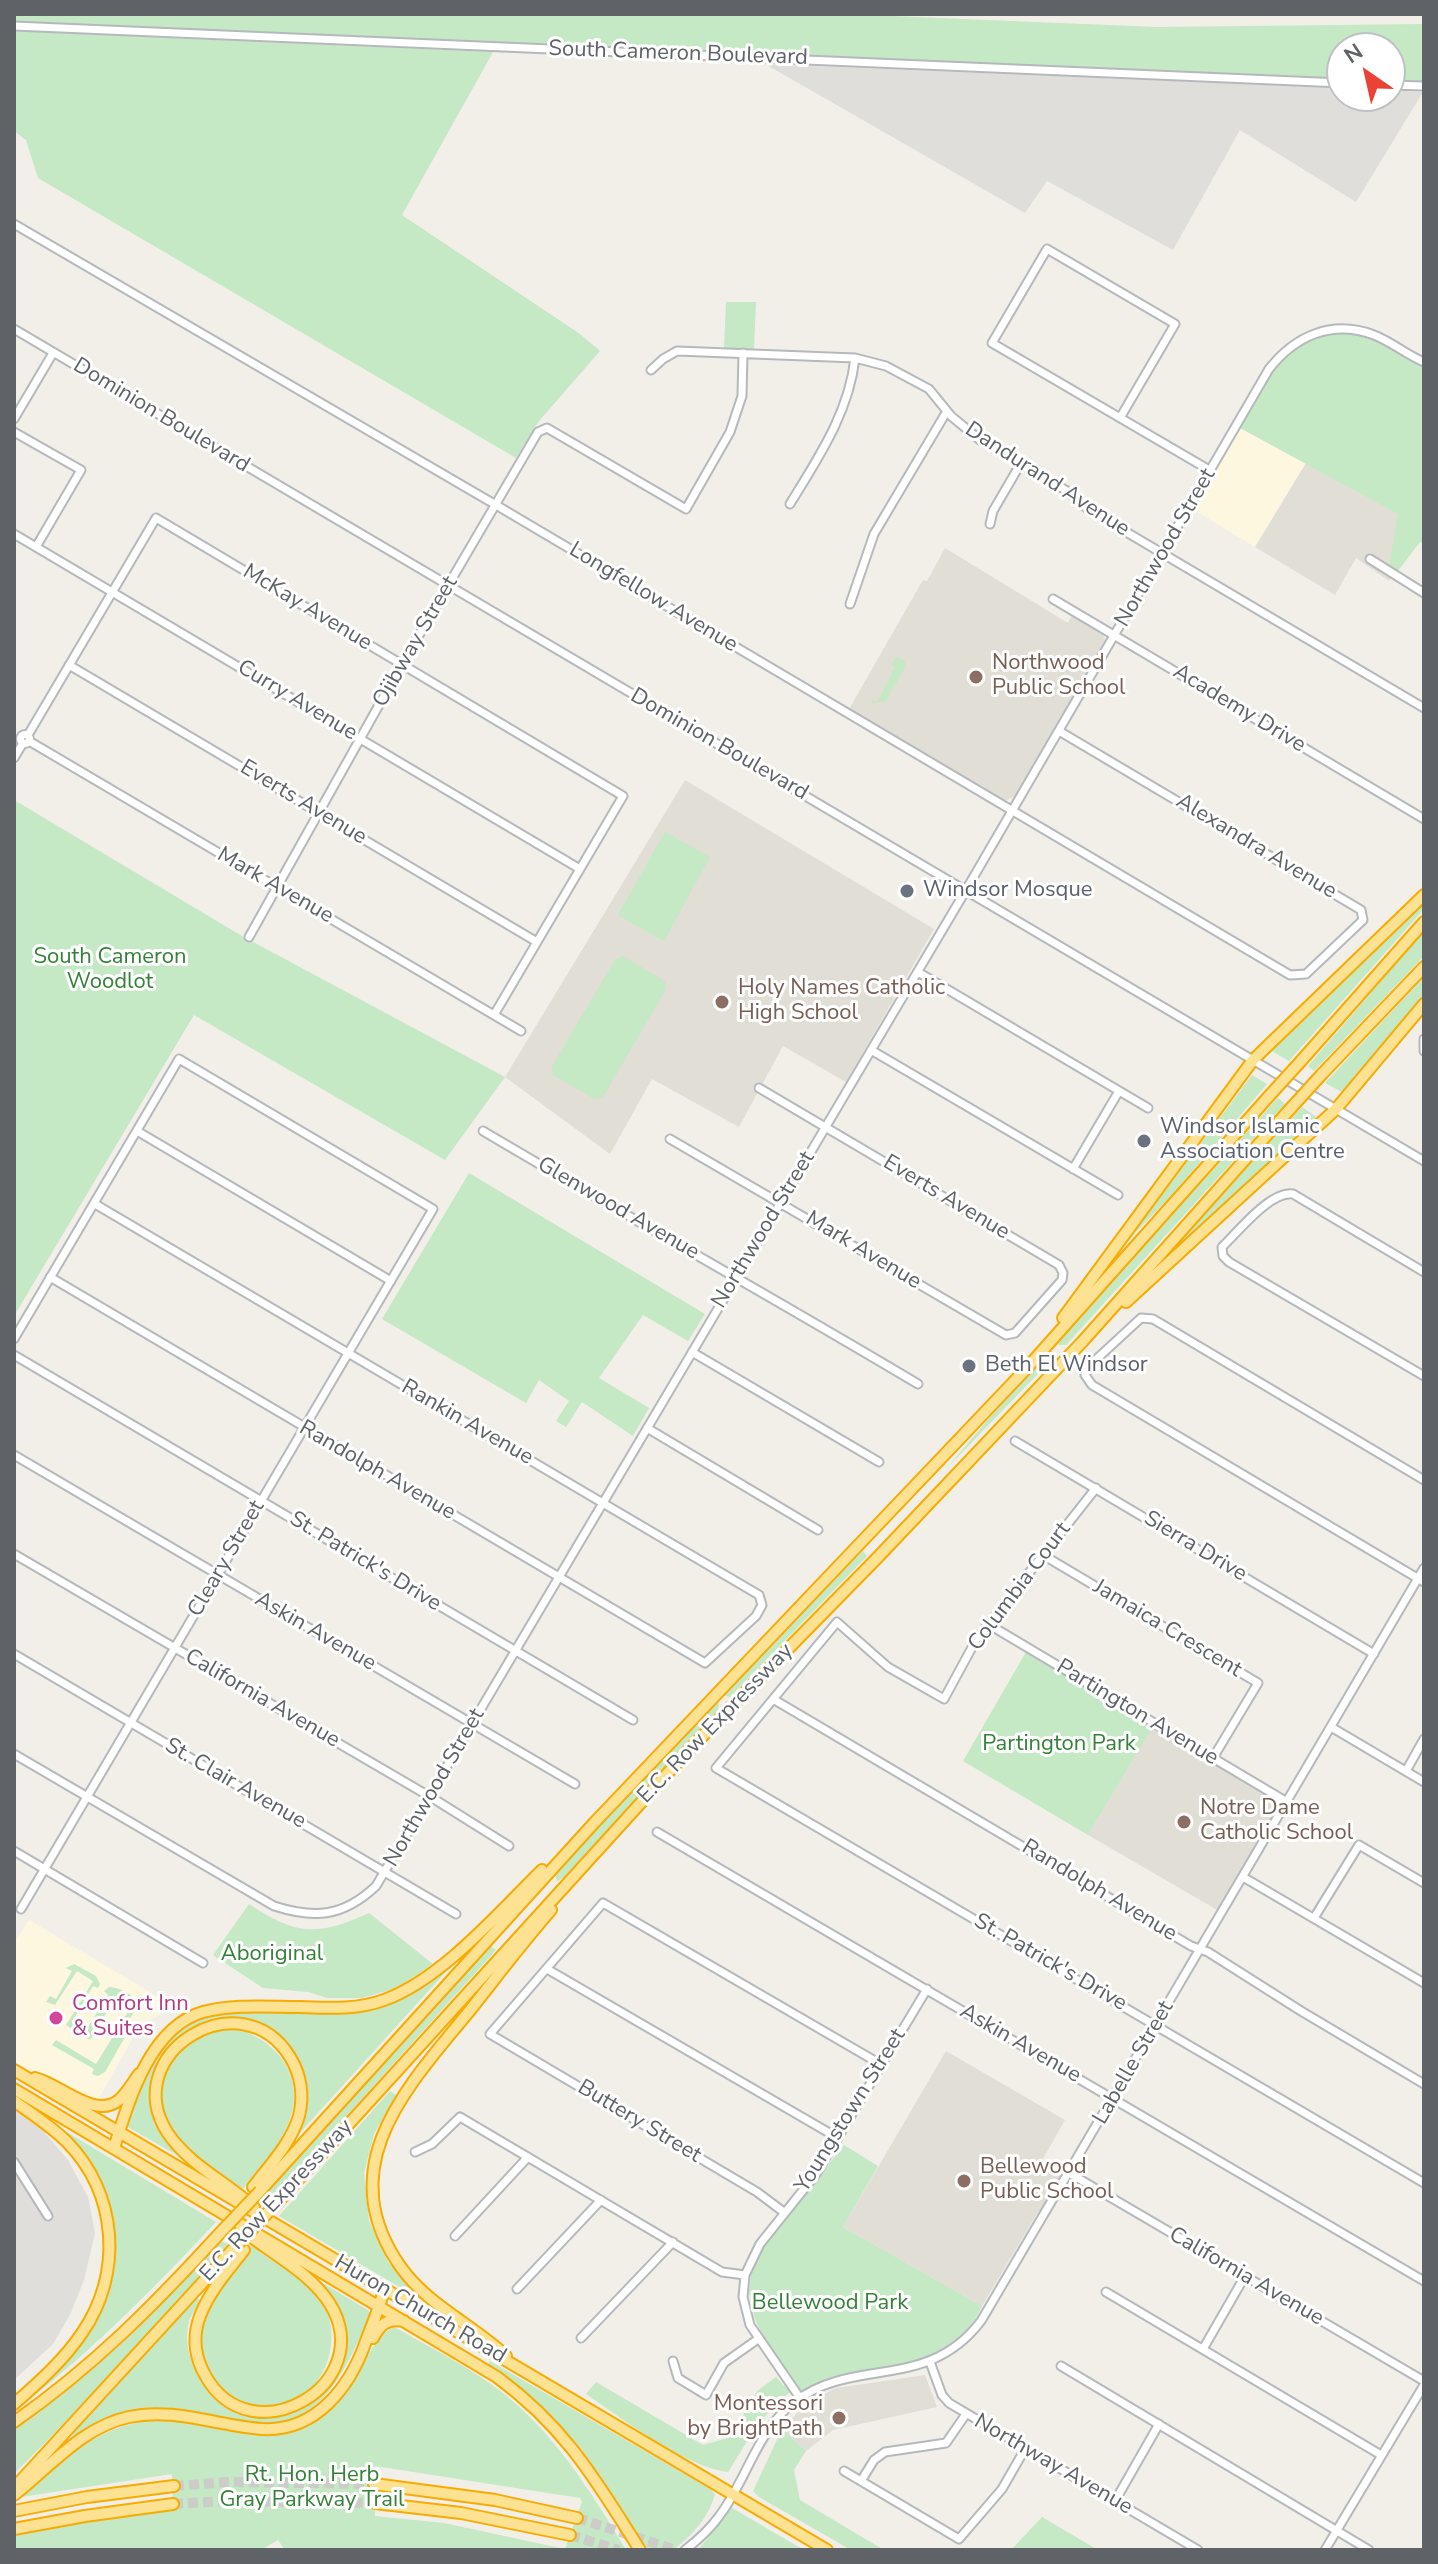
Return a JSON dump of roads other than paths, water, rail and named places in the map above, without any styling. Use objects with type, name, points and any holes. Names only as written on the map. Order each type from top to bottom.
[{"type":"highway","points":[[1026,1369],[1253,1060],[1424,895]]},
{"type":"highway","name":"E.C. Row Expressway","points":[[14,2422],[120,2339],[220,2233],[594,1823],[1026,1369],[1424,922]]},
{"type":"highway","name":"E.C. Row Expressway","points":[[19,2486],[241,2247],[268,2222],[277,2203],[590,1856],[1083,1341],[1322,1074],[1424,967]]},
{"type":"highway","points":[[1083,1341],[1336,1109],[1424,1004]]},
{"type":"highway","points":[[114,2148],[147,2063],[172,2028],[201,2012],[228,2008],[355,2007],[406,1990],[447,1961],[594,1823]]},
{"type":"highway","points":[[519,2368],[493,2344],[420,2290],[399,2265],[386,2242],[377,2216],[373,2186],[376,2156],[388,2121],[408,2086],[564,1894],[590,1856]]},
{"type":"highway","points":[[257,2189],[298,2117],[302,2094],[298,2073],[288,2053],[265,2033],[245,2025],[213,2025],[185,2038],[166,2060],[157,2089],[161,2121],[190,2158],[268,2222]]},
{"type":"highway","points":[[18,2072],[49,2081],[84,2101],[104,2106],[122,2097],[147,2063]]},
{"type":"highway","name":"Huron Church Road","points":[[18,2072],[827,2550]]},
{"type":"highway","name":"Huron Church Road","points":[[14,2089],[497,2377],[549,2420],[584,2462],[640,2550]]},
{"type":"highway","points":[[14,2101],[57,2133],[86,2166],[101,2197],[110,2237],[106,2281],[90,2321],[65,2354],[14,2404]]},
{"type":"highway","points":[[215,2208],[307,2279],[335,2314],[340,2342],[332,2371],[316,2393],[285,2410],[254,2411],[234,2404],[210,2384],[199,2363],[196,2333],[203,2308],[241,2247]]},
{"type":"highway","points":[[363,2353],[384,2289]]},
{"type":"highway","points":[[14,2495],[19,2486],[90,2433],[132,2417],[181,2415],[263,2429],[286,2427],[304,2421],[320,2412],[339,2393],[382,2324],[392,2320],[406,2321]]},
{"type":"highway","points":[[374,2484],[468,2495],[577,2518]]},
{"type":"highway","points":[[14,2511],[87,2497],[174,2486]]},
{"type":"highway","points":[[375,2503],[483,2516],[570,2535]]},
{"type":"highway","points":[[14,2529],[173,2504]]},
{"type":"street","name":"South Cameron Boulevard","points":[[14,26],[1326,82]]},
{"type":"street","name":"Longfellow Avenue","points":[[14,224],[1290,975]]},
{"type":"street","points":[[1120,418],[1175,324],[1047,249],[992,343],[1120,418],[1211,471]]},
{"type":"street","name":"Dominion Boulevard","points":[[14,329],[1424,1161]]},
{"type":"street","name":"Northwood Street","points":[[14,1754],[274,1906],[300,1914],[325,1914],[348,1907],[364,1897],[386,1872],[918,972],[1269,369],[1283,352],[1298,341],[1334,329],[1357,330],[1376,336],[1424,362]]},
{"type":"street","name":"Dandurand Avenue","points":[[651,370],[677,351],[855,358],[886,366],[929,389],[947,411],[980,440],[1067,491],[1089,510],[1424,708]]},
{"type":"street","points":[[14,419],[53,353]]},
{"type":"street","name":"Ojibway Street","points":[[249,937],[402,664],[538,432],[547,428],[686,509],[730,432],[742,396],[743,353]]},
{"type":"street","points":[[790,504],[830,439],[843,408],[855,358]]},
{"type":"street","points":[[850,604],[874,534],[947,411]]},
{"type":"street","points":[[14,432],[81,470],[36,547]]},
{"type":"street","points":[[990,524],[993,511],[1021,463]]},
{"type":"street","name":"McKay Avenue","points":[[113,592],[156,518],[623,796],[580,869]]},
{"type":"street","name":"Curry Avenue","points":[[14,534],[580,869]]},
{"type":"street","points":[[1370,559],[1424,593]]},
{"type":"street","points":[[14,758],[23,738],[113,592]]},
{"type":"street","name":"Academy Drive","points":[[1053,599],[1424,819]]},
{"type":"street","name":"Everts Avenue","points":[[69,665],[537,942]]},
{"type":"street","name":"Alexandra Avenue","points":[[1059,731],[1361,910],[1363,920],[1358,927],[1306,974],[1290,975]]},
{"type":"street","name":"Mark Avenue","points":[[23,738],[521,1031]]},
{"type":"street","points":[[494,1015],[580,869]]},
{"type":"street","points":[[918,972],[1148,1108]]},
{"type":"street","points":[[1424,1039],[1424,1051]]},
{"type":"street","points":[[871,1050],[1118,1195]]},
{"type":"street","name":"Cleary Street","points":[[21,1909],[433,1209],[179,1059],[137,1131]]},
{"type":"street","name":"Everts Avenue","points":[[759,1088],[1059,1265],[1062,1280],[1015,1333]]},
{"type":"street","points":[[1073,1169],[1119,1091]]},
{"type":"street","points":[[14,1339],[137,1131],[391,1281]]},
{"type":"street","name":"Glenwood Avenue","points":[[483,1131],[918,1384]]},
{"type":"street","name":"Mark Avenue","points":[[670,1139],[1006,1335],[1015,1333]]},
{"type":"street","points":[[1424,1272],[1293,1194],[1284,1193],[1273,1198],[1222,1247],[1223,1256],[1229,1262],[1424,1376]]},
{"type":"street","name":"Rankin Avenue","points":[[95,1204],[759,1595],[762,1605],[756,1616],[705,1663]]},
{"type":"street","name":"Randolph Avenue","points":[[50,1277],[705,1663]]},
{"type":"street","points":[[1421,1581],[1092,1385],[1085,1375],[1089,1366],[1133,1324],[1141,1318],[1153,1319],[1424,1480]]},
{"type":"street","points":[[692,1352],[879,1462]]},
{"type":"street","name":"St. Patrick's Drive","points":[[14,1355],[633,1720]]},
{"type":"street","points":[[647,1428],[818,1530]]},
{"type":"street","name":"Sierra Drive","points":[[1015,1441],[1374,1654]]},
{"type":"street","name":"Askin Avenue","points":[[14,1455],[575,1784]]},
{"type":"street","name":"Columbia Court","points":[[773,1699],[837,1622],[888,1667],[944,1699],[969,1651],[988,1624],[1096,1488]]},
{"type":"street","name":"California Avenue","points":[[14,1554],[509,1846]]},
{"type":"street","name":"Jamaica Crescent","points":[[1043,1555],[1258,1683],[1213,1758]]},
{"type":"street","name":"Labelle Street","points":[[685,2550],[715,2522],[763,2438],[785,2410],[800,2398],[836,2382],[930,2362],[962,2343],[981,2321],[1374,1654],[1421,1581],[1424,1568]]},
{"type":"street","name":"Partington Avenue","points":[[988,1624],[1287,1802]]},
{"type":"street","name":"St. Clair Avenue","points":[[14,1654],[456,1914]]},
{"type":"street","name":"Randolph Avenue","points":[[773,1699],[1201,1949],[1424,2084]]},
{"type":"street","name":"St. Patrick's Drive","points":[[773,1699],[716,1768],[1424,2183]]},
{"type":"street","points":[[1331,1727],[1424,1782]]},
{"type":"street","points":[[1406,1771],[1424,1739]]},
{"type":"street","name":"Askin Avenue","points":[[657,1832],[1424,2281]]},
{"type":"street","points":[[1314,1918],[1359,1845],[1424,1883]]},
{"type":"street","points":[[14,1851],[203,1963]]},
{"type":"street","points":[[1243,1877],[1424,1983]]},
{"type":"street","points":[[838,2138],[547,1969],[603,1903],[882,2065]]},
{"type":"street","name":"Buttery Street","points":[[547,1969],[490,2034],[757,2192],[785,2213]]},
{"type":"street","name":"Youngstown Street","points":[[745,2275],[760,2244],[816,2174],[927,1989]]},
{"type":"street","points":[[415,2152],[432,2144],[460,2117],[722,2272],[745,2275],[743,2297],[758,2339],[800,2398]]},
{"type":"street","points":[[455,2236],[528,2157]]},
{"type":"street","points":[[14,2162],[48,2216]]},
{"type":"street","name":"California Avenue","points":[[1069,2173],[1424,2383]]},
{"type":"street","points":[[517,2289],[601,2200]]},
{"type":"street","points":[[581,2338],[673,2242]]},
{"type":"street","points":[[1203,2349],[1245,2276]]},
{"type":"street","points":[[1106,2292],[1381,2455]]},
{"type":"street","points":[[673,2361],[678,2378],[706,2395],[724,2363],[758,2339]]},
{"type":"street","name":"Northway Avenue","points":[[930,2362],[942,2395],[949,2403],[1198,2550]]},
{"type":"street","points":[[1061,2366],[1369,2550]]},
{"type":"street","points":[[1325,2550],[1424,2383]]},
{"type":"street","points":[[861,2481],[874,2460],[885,2452],[946,2443],[966,2414]]},
{"type":"street","points":[[1115,2501],[1159,2424]]},
{"type":"street","points":[[844,2471],[959,2539],[1002,2489],[1025,2449]]},
{"type":"tunnel","points":[[174,2486],[227,2482],[374,2484]]},
{"type":"tunnel","points":[[173,2504],[227,2501],[375,2503]]},
{"type":"tunnel","points":[[577,2518],[676,2550]]},
{"type":"tunnel","points":[[570,2535],[619,2550]]},
{"type":"place","name":"Northwood Public School","points":[[976,677]]},
{"type":"place","name":"Windsor Mosque","points":[[907,891]]},
{"type":"place","name":"Holy Names Catholic High School","points":[[722,1002]]},
{"type":"place","name":"Windsor Islamic Association Centre","points":[[1144,1141]]},
{"type":"place","name":"Beth El Windsor","points":[[969,1366]]},
{"type":"place","name":"Notre Dame Catholic School","points":[[1184,1822]]},
{"type":"place","name":"Comfort Inn & Suites","points":[[56,2018]]},
{"type":"place","name":"Bellewood Public School","points":[[964,2181]]},
{"type":"place","name":"Montessori by BrightPath","points":[[839,2418]]},
{"type":"park label","name":"South Cameron Woodlot","points":[[110,970]]},
{"type":"park label","name":"Partington Park","points":[[1059,1745]]},
{"type":"park label","name":"Aboriginal","points":[[272,1955]]},
{"type":"park label","name":"Bellewood Park","points":[[830,2304]]},
{"type":"park label","name":"Rt. Hon. Herb Gray Parkway Trail","points":[[312,2488]]}]
